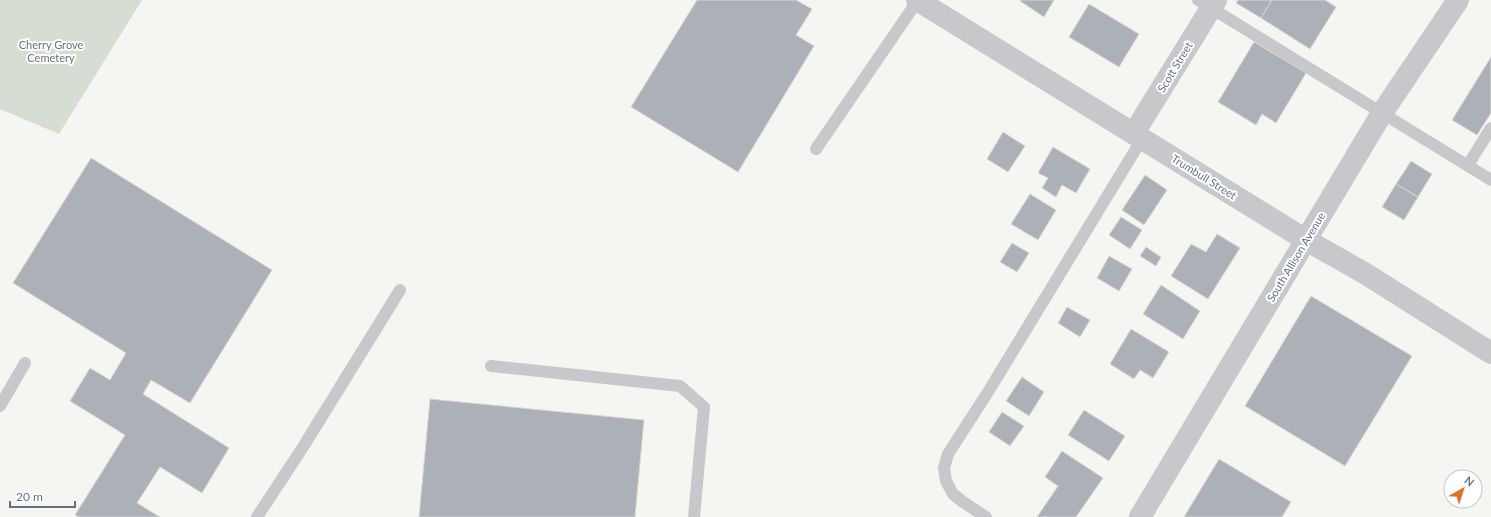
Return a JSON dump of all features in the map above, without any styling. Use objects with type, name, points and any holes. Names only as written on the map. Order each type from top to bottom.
[{"type":"street","name":"Trumbull Street","points":[[918,0],[1306,240],[1366,274],[1491,353]]},
{"type":"street","name":"South Allison Avenue","points":[[1140,517],[1382,113],[1458,0]]},
{"type":"street","name":"Scott Street","points":[[1138,136],[1208,3]]},
{"type":"lane","points":[[816,149],[918,0]]},
{"type":"lane","points":[[1208,3],[1491,180]]},
{"type":"lane","points":[[1468,165],[1491,128]]},
{"type":"lane","points":[[986,517],[953,494],[946,481],[944,468],[948,454],[988,392],[1138,136]]},
{"type":"lane","points":[[257,517],[303,447],[400,290]]},
{"type":"lane","points":[[0,406],[25,363]]},
{"type":"lane","points":[[491,366],[680,386],[704,407],[694,517]]},
{"type":"green space","name":"Cherry Grove Cemetery","points":[[0,0],[142,0],[59,134],[0,109]]},
{"type":"building","points":[[697,0],[796,0],[812,9],[796,35],[814,46],[738,172],[631,107]]},
{"type":"building","points":[[1054,0],[1044,17],[1020,1]]},
{"type":"building","points":[[1238,0],[1272,0],[1261,18],[1236,3]]},
{"type":"building","points":[[1272,0],[1325,0],[1336,7],[1310,49],[1261,18]]},
{"type":"building","points":[[1089,4],[1139,34],[1119,67],[1069,37]]},
{"type":"building","points":[[1254,42],[1306,73],[1276,123],[1262,114],[1256,125],[1218,102]]},
{"type":"building","points":[[1491,57],[1491,113],[1477,135],[1452,120]]},
{"type":"building","points":[[1003,132],[1025,146],[1008,172],[987,159]]},
{"type":"building","points":[[1053,147],[1090,169],[1076,193],[1062,185],[1056,197],[1042,188],[1048,178],[1038,173]]},
{"type":"building","points":[[91,158],[272,270],[190,403],[151,380],[143,394],[229,448],[202,493],[160,467],[137,503],[160,517],[79,517],[75,515],[125,435],[70,401],[90,368],[110,380],[126,353],[13,283]]},
{"type":"building","points":[[1411,161],[1432,174],[1418,197],[1396,184]]},
{"type":"building","points":[[1145,175],[1167,190],[1144,225],[1122,210]]},
{"type":"building","points":[[1396,184],[1418,197],[1404,220],[1382,207]]},
{"type":"building","points":[[1030,194],[1056,210],[1038,240],[1011,224]]},
{"type":"building","points":[[1121,217],[1142,230],[1130,249],[1109,235]]},
{"type":"building","points":[[1217,234],[1240,248],[1208,299],[1171,276],[1191,244],[1206,252]]},
{"type":"building","points":[[1012,243],[1029,253],[1017,272],[1000,262]]},
{"type":"building","points":[[1146,247],[1161,257],[1156,266],[1140,256]]},
{"type":"building","points":[[1109,256],[1132,269],[1119,291],[1097,278]]},
{"type":"building","points":[[1161,285],[1200,311],[1183,339],[1143,314]]},
{"type":"building","points":[[1311,296],[1412,356],[1345,466],[1245,406]]},
{"type":"building","points":[[1067,307],[1090,320],[1080,337],[1058,323]]},
{"type":"building","points":[[1131,329],[1169,352],[1153,378],[1140,370],[1134,379],[1110,364]]},
{"type":"building","points":[[1022,377],[1044,392],[1029,416],[1006,401]]},
{"type":"building","points":[[430,399],[644,420],[635,517],[419,517]]},
{"type":"building","points":[[1084,410],[1125,436],[1109,461],[1068,435]]},
{"type":"building","points":[[1002,412],[1024,426],[1010,446],[989,432]]},
{"type":"building","points":[[1062,451],[1103,478],[1076,517],[1037,517],[1058,486],[1045,477]]},
{"type":"building","points":[[1219,459],[1291,502],[1282,517],[1184,517]]}]
